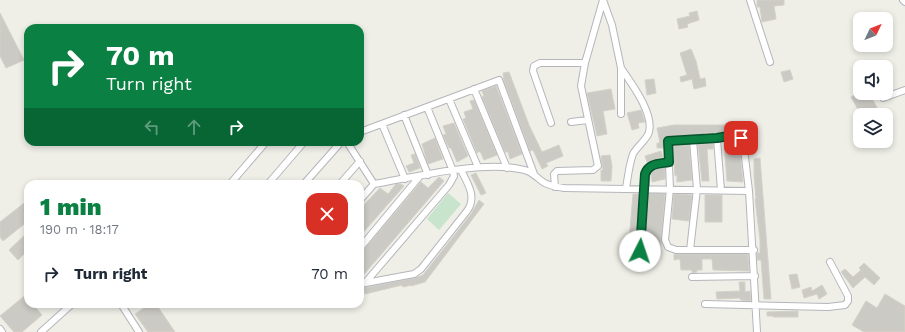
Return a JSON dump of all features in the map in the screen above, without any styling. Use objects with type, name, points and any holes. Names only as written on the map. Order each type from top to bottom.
[{"type":"street","points":[[555,187],[554,174],[557,171],[593,170],[598,166],[581,86],[585,63],[603,0]]},
{"type":"street","points":[[603,0],[612,25],[621,68],[621,114]]},
{"type":"street","points":[[750,0],[770,62]]},
{"type":"street","points":[[551,123],[533,71],[534,66],[540,63],[585,63]]},
{"type":"street","points":[[621,68],[641,99],[647,112],[650,130],[648,135],[633,154],[626,188]]},
{"type":"street","points":[[364,131],[499,80],[534,174]]},
{"type":"street","points":[[474,90],[507,168]]},
{"type":"street","points":[[893,94],[905,90]]},
{"type":"street","points":[[449,99],[478,167]]},
{"type":"street","points":[[364,283],[449,184],[454,176],[427,107]]},
{"type":"street","points":[[404,116],[428,175]]},
{"type":"street","points":[[571,122],[588,120]]},
{"type":"street","points":[[382,124],[405,179]]},
{"type":"street","points":[[754,250],[672,249],[666,243],[670,189],[668,141],[717,138],[734,135],[743,140],[754,250],[757,332]]},
{"type":"street","points":[[717,138],[721,190]]},
{"type":"street","points":[[690,250],[697,189],[693,140]]},
{"type":"street","points":[[233,180],[263,146]]},
{"type":"street","points":[[271,180],[301,146]]},
{"type":"street","points":[[308,180],[337,146]]},
{"type":"street","points":[[350,146],[374,184]]},
{"type":"street","points":[[343,180],[360,161]]},
{"type":"street","points":[[640,251],[645,174],[649,167],[656,164],[669,162]]},
{"type":"street","points":[[364,195],[374,184],[478,167],[521,169],[534,174],[543,182],[555,187],[749,191]]},
{"type":"street","points":[[364,284],[414,274],[425,266],[467,211],[472,202],[471,191],[461,170]]},
{"type":"street","points":[[364,243],[420,176]]},
{"type":"street","points":[[705,304],[756,304],[828,307],[844,305],[848,301],[848,296],[830,262]]},
{"type":"street","points":[[692,277],[755,276]]},
{"type":"street","points":[[41,332],[68,308]]},
{"type":"street","points":[[124,308],[139,332]]},
{"type":"green space","points":[[448,193],[461,204],[439,230],[427,219]]},
{"type":"building","points":[[757,0],[784,0],[784,5],[774,6],[776,19],[762,22],[760,7],[757,7]]},
{"type":"building","points":[[697,11],[699,20],[687,24],[688,27],[679,29],[677,19],[690,16],[689,13]]},
{"type":"building","points":[[0,13],[24,60],[6,68],[0,56]]},
{"type":"building","points":[[691,49],[696,61],[700,79],[705,78],[706,86],[694,89],[692,79],[681,82],[680,77],[687,75],[680,53]]},
{"type":"building","points":[[790,70],[793,79],[784,82],[781,72]]},
{"type":"building","points":[[509,72],[529,125],[542,152],[559,145],[563,156],[546,163],[548,166],[542,169],[533,150],[530,151],[504,81],[503,73]]},
{"type":"building","points":[[654,79],[656,93],[647,95],[645,80]]},
{"type":"building","points":[[496,86],[522,154],[510,159],[508,152],[505,152],[482,97],[484,96],[482,91]]},
{"type":"building","points":[[611,89],[615,109],[603,111],[607,134],[597,136],[587,93]]},
{"type":"building","points":[[853,96],[853,100],[873,100],[877,108],[857,108],[851,97]]},
{"type":"building","points":[[474,100],[497,155],[484,160],[480,151],[477,153],[463,119],[466,118],[464,112],[473,109],[470,101]]},
{"type":"building","points":[[641,110],[645,122],[638,123],[639,128],[632,130],[627,113]]},
{"type":"building","points":[[454,123],[468,156],[457,162],[443,135],[446,134],[443,126]]},
{"type":"building","points":[[674,125],[740,125],[740,133],[733,131],[724,133],[704,133],[704,135],[667,137],[664,139],[664,148],[657,148],[657,143],[660,143],[657,128]]},
{"type":"building","points":[[435,138],[443,159],[428,164],[422,144]]},
{"type":"building","points":[[735,140],[739,142],[743,182],[727,181],[724,142]]},
{"type":"building","points":[[698,144],[713,144],[713,149],[707,149],[709,181],[702,181]]},
{"type":"building","points":[[673,145],[689,145],[692,180],[677,182],[677,175],[675,176]]},
{"type":"building","points":[[661,151],[663,157],[647,162],[645,156]]},
{"type":"building","points":[[415,154],[420,168],[409,172],[406,166],[414,163],[411,155]]},
{"type":"building","points":[[610,155],[612,166],[611,181],[601,181],[601,170],[603,170],[601,156]]},
{"type":"building","points":[[760,158],[771,299],[764,299],[761,260],[757,260],[757,253],[760,253],[760,240],[755,199],[754,159]]},
{"type":"building","points":[[665,167],[665,179],[652,182],[651,171]]},
{"type":"building","points":[[476,173],[486,193],[481,195],[471,175]]},
{"type":"building","points":[[439,177],[444,181],[364,274],[364,250],[421,182],[428,188]]},
{"type":"building","points":[[396,184],[401,184],[404,186],[364,231],[364,205],[380,188],[388,194]]},
{"type":"building","points":[[633,194],[640,194],[635,253],[628,253]]},
{"type":"building","points":[[649,194],[665,194],[660,254],[643,254]]},
{"type":"building","points":[[674,194],[692,195],[689,221],[672,219]]},
{"type":"building","points":[[705,195],[722,195],[722,222],[705,222]]},
{"type":"building","points":[[479,200],[484,204],[425,282],[411,286],[403,287],[402,285],[365,294],[364,288],[415,278],[423,275],[471,214]]},
{"type":"building","points":[[24,203],[24,224],[3,241],[0,237],[0,222]]},
{"type":"building","points":[[24,236],[24,254],[18,260],[9,250]]},
{"type":"building","points":[[674,254],[748,254],[749,271],[713,270],[712,259],[702,259],[702,270],[697,270],[697,272],[692,273],[692,270],[681,270],[680,259],[674,260]]},
{"type":"building","points":[[864,263],[880,278],[874,285],[865,277],[853,288],[841,272],[845,269],[853,277],[861,270],[859,268]]},
{"type":"building","points":[[797,274],[800,287],[792,289],[789,275]]},
{"type":"building","points":[[739,282],[745,282],[745,292],[750,291],[751,301],[741,300],[739,298],[717,299],[716,292],[740,291]]},
{"type":"building","points":[[822,285],[827,294],[819,299],[817,294],[804,298],[802,290],[811,287],[812,291]]},
{"type":"building","points":[[885,294],[905,306],[905,332],[864,332],[852,325],[866,301],[877,308]]},
{"type":"building","points":[[24,296],[24,308],[36,308],[42,315],[22,332],[14,332],[0,316]]},
{"type":"building","points":[[144,308],[159,308],[175,332],[148,332],[135,314]]},
{"type":"building","points":[[798,311],[798,317],[767,316],[767,312]]},
{"type":"route","points":[[640,251],[645,174],[647,169],[652,165],[669,162],[668,141],[717,138],[734,135],[741,138]]}]
